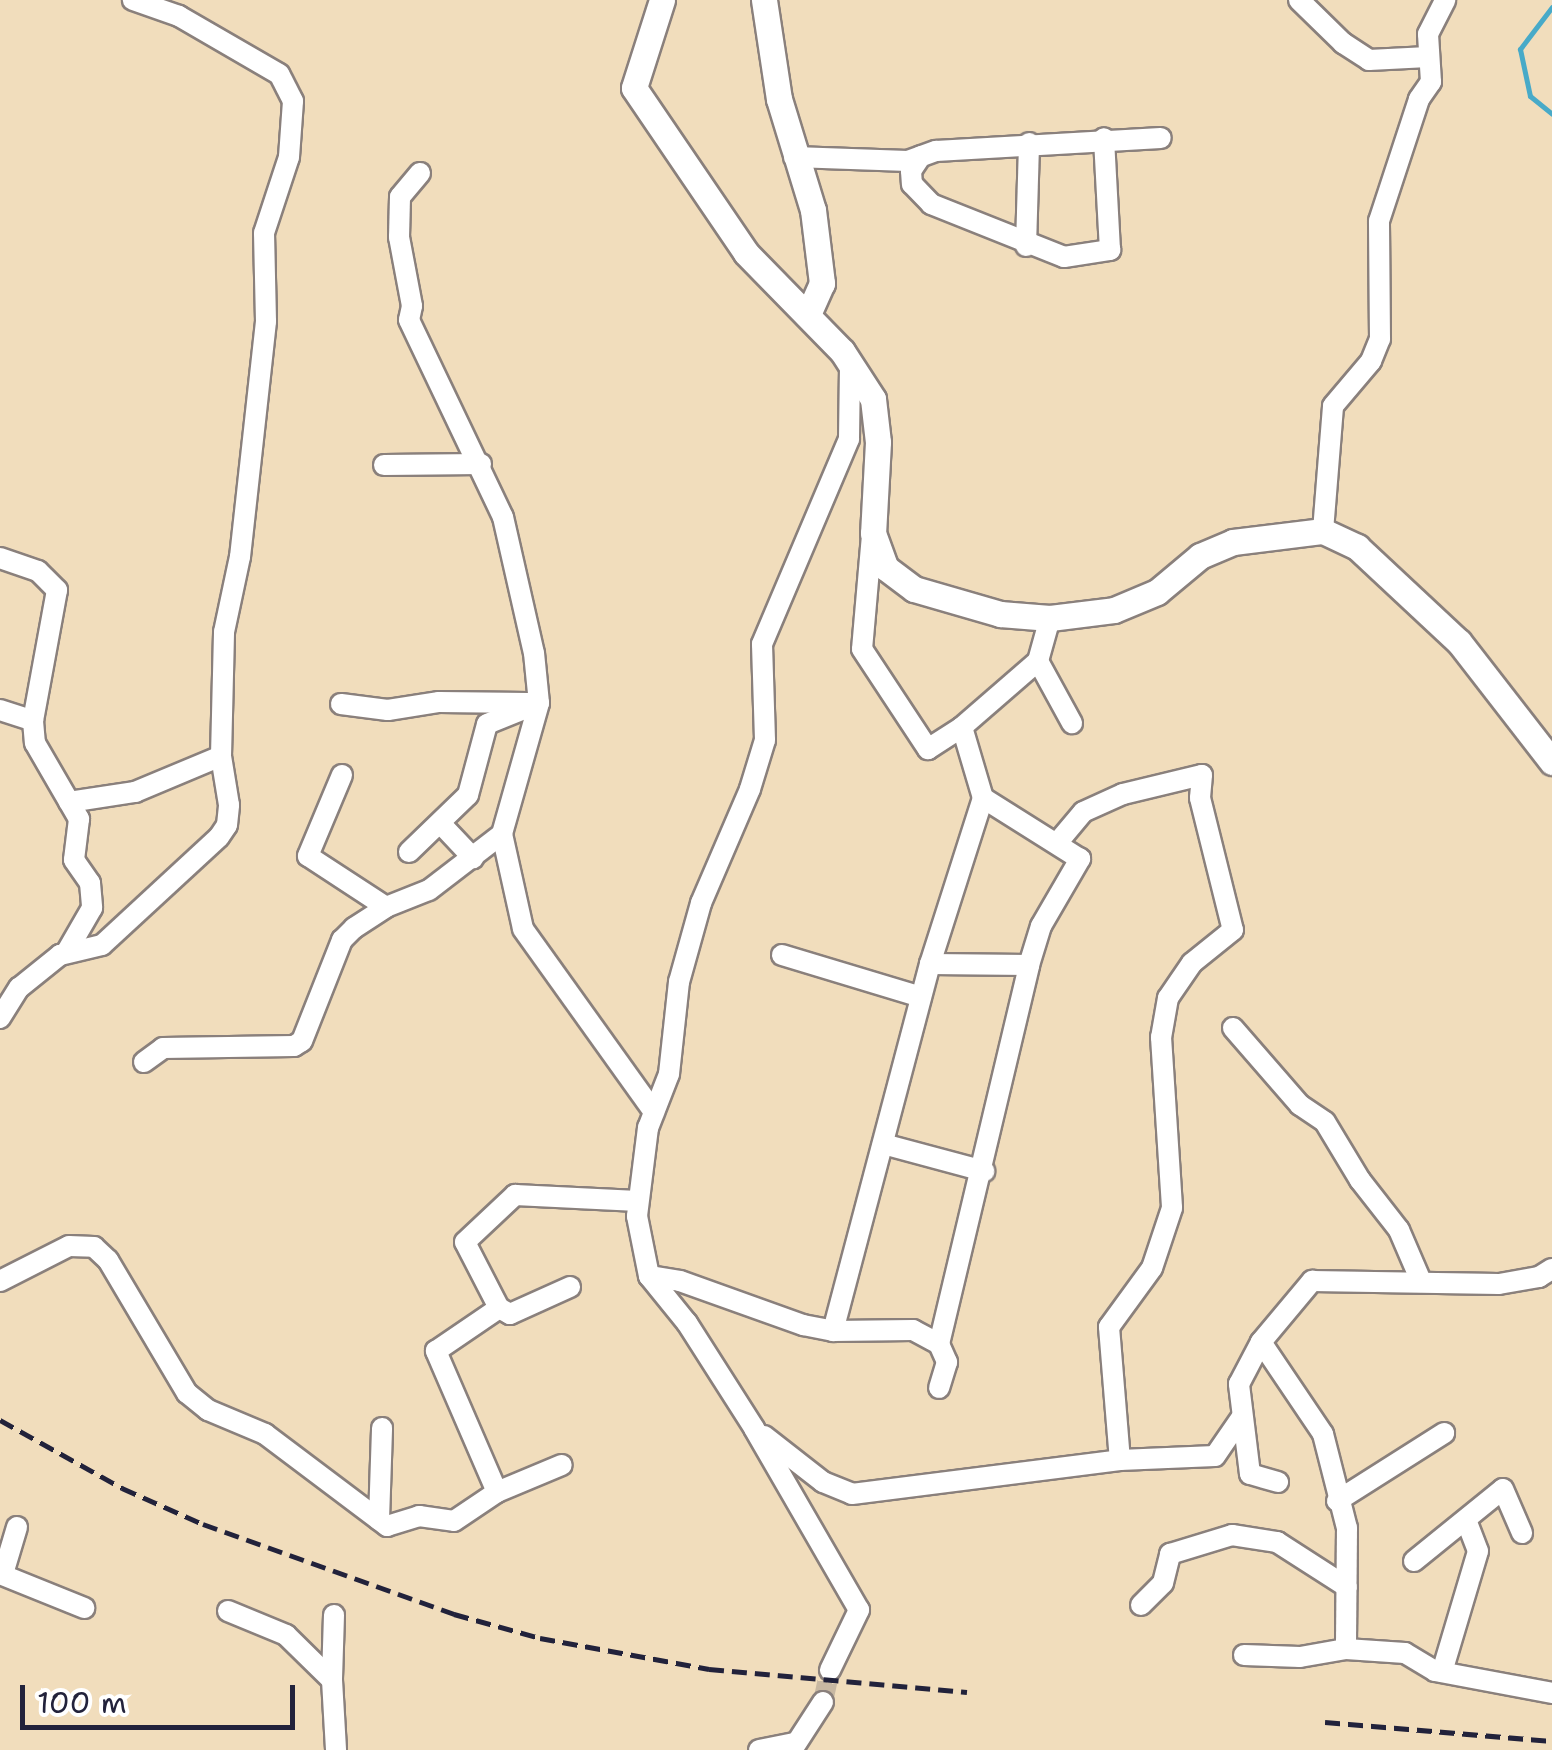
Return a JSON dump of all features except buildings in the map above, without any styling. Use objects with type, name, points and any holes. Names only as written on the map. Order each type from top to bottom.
[{"type":"street","points":[[66,953],[102,945],[219,837],[226,825],[229,805],[222,756],[224,632],[240,558],[266,321],[264,234],[289,157],[292,101],[279,74],[179,16],[133,0]]},
{"type":"street","points":[[662,0],[634,88],[746,253],[808,315],[873,400],[878,442],[862,649],[928,749],[962,726],[1038,661],[1050,618]]},
{"type":"street","points":[[764,0],[779,99],[813,210],[822,283],[808,315]]},
{"type":"street","points":[[1299,0],[1343,43],[1369,60],[1428,58]]},
{"type":"street","points":[[1323,531],[1332,406],[1371,361],[1380,339],[1379,221],[1419,99],[1430,82],[1428,34],[1445,0]]},
{"type":"street","points":[[921,156],[911,172],[912,184],[931,204],[1026,246],[1064,258],[1110,250],[1104,138]]},
{"type":"street","points":[[794,157],[908,161],[921,156],[1029,143],[1162,138]]},
{"type":"street","points":[[1026,246],[1029,143]]},
{"type":"street","points":[[420,173],[400,196],[399,237],[412,306],[409,320],[481,464],[502,517],[534,654],[539,703],[502,834],[523,928],[654,1112]]},
{"type":"street","points":[[830,1670],[859,1610],[754,1428],[687,1322],[648,1276],[638,1201],[641,1160],[669,1074],[679,982],[701,903],[750,789],[765,740],[762,644],[849,439],[850,366]]},
{"type":"street","points":[[384,464],[481,464]]},
{"type":"street","points":[[873,533],[886,568],[914,589],[1000,614],[1050,618],[1114,610],[1157,592],[1200,556],[1233,542],[1323,531],[1357,547],[1459,642],[1552,762]]},
{"type":"street","points":[[0,558],[38,571],[57,590],[33,721],[35,743],[79,819],[74,860],[90,883],[92,908],[66,953],[19,988],[0,1018]]},
{"type":"street","points":[[1038,661],[1072,723]]},
{"type":"street","points":[[341,704],[388,710],[439,702],[539,703]]},
{"type":"street","points":[[409,852],[468,795],[487,724],[539,703]]},
{"type":"street","points":[[0,710],[33,721]]},
{"type":"street","points":[[833,1331],[930,964],[983,798],[962,726]]},
{"type":"street","points":[[69,802],[135,792],[222,756]]},
{"type":"street","points":[[342,775],[308,856],[386,907]]},
{"type":"street","points":[[1058,842],[1082,812],[1123,794],[1202,775],[1200,798],[1233,930],[1192,963],[1168,998],[1161,1037],[1172,1208],[1152,1268],[1109,1327],[1120,1460]]},
{"type":"street","points":[[939,1388],[946,1362],[939,1344],[984,1171],[1029,965],[1041,926],[1080,858],[983,798]]},
{"type":"street","points":[[442,824],[473,858]]},
{"type":"street","points":[[144,1062],[164,1048],[288,1046],[302,1041],[342,940],[363,919],[429,890],[502,834]]},
{"type":"street","points":[[782,955],[921,997]]},
{"type":"street","points":[[930,964],[1029,965]]},
{"type":"street","points":[[1232,1028],[1300,1105],[1325,1122],[1360,1180],[1399,1230],[1421,1281]]},
{"type":"street","points":[[882,1144],[984,1171]]},
{"type":"street","points":[[570,1287],[510,1314],[499,1308],[464,1242],[515,1195],[638,1201]]},
{"type":"street","points":[[0,1281],[69,1246],[94,1248],[108,1260],[187,1394],[208,1410],[265,1434],[387,1526],[420,1516],[454,1522],[497,1492],[562,1464]]},
{"type":"street","points":[[1278,1482],[1250,1474],[1239,1384],[1262,1342],[1312,1282],[1500,1284],[1539,1277],[1552,1269]]},
{"type":"street","points":[[648,1276],[680,1281],[803,1325],[833,1331],[913,1330],[939,1344]]},
{"type":"street","points":[[497,1492],[436,1351],[499,1308]]},
{"type":"street","points":[[1262,1342],[1323,1434],[1337,1501],[1347,1528],[1346,1649]]},
{"type":"street","points":[[754,1428],[823,1482],[852,1494],[1120,1460],[1214,1456],[1241,1418]]},
{"type":"street","points":[[379,1520],[382,1428]]},
{"type":"street","points":[[1337,1501],[1444,1433]]},
{"type":"street","points":[[1414,1561],[1502,1490],[1522,1533]]},
{"type":"street","points":[[1442,1672],[1478,1552],[1467,1522]]},
{"type":"street","points":[[17,1527],[1,1574],[84,1608]]},
{"type":"street","points":[[1140,1604],[1163,1582],[1170,1554],[1232,1535],[1278,1542],[1346,1587]]},
{"type":"street","points":[[228,1611],[286,1636],[332,1680]]},
{"type":"street","points":[[334,1615],[336,1750]]},
{"type":"street","points":[[1244,1655],[1300,1657],[1346,1649],[1405,1653],[1442,1672],[1552,1693]]},
{"type":"street","points":[[759,1750],[795,1748],[823,1702]]},
{"type":"waterway","points":[[1552,7],[1520,49],[1530,96],[1552,114]]},
{"type":"tunnel","points":[[823,1702],[830,1670]]},
{"type":"railway","points":[[0,1420],[122,1488],[203,1524],[454,1614],[540,1638],[709,1669],[967,1692]]},
{"type":"railway","points":[[1325,1722],[1552,1741]]}]
